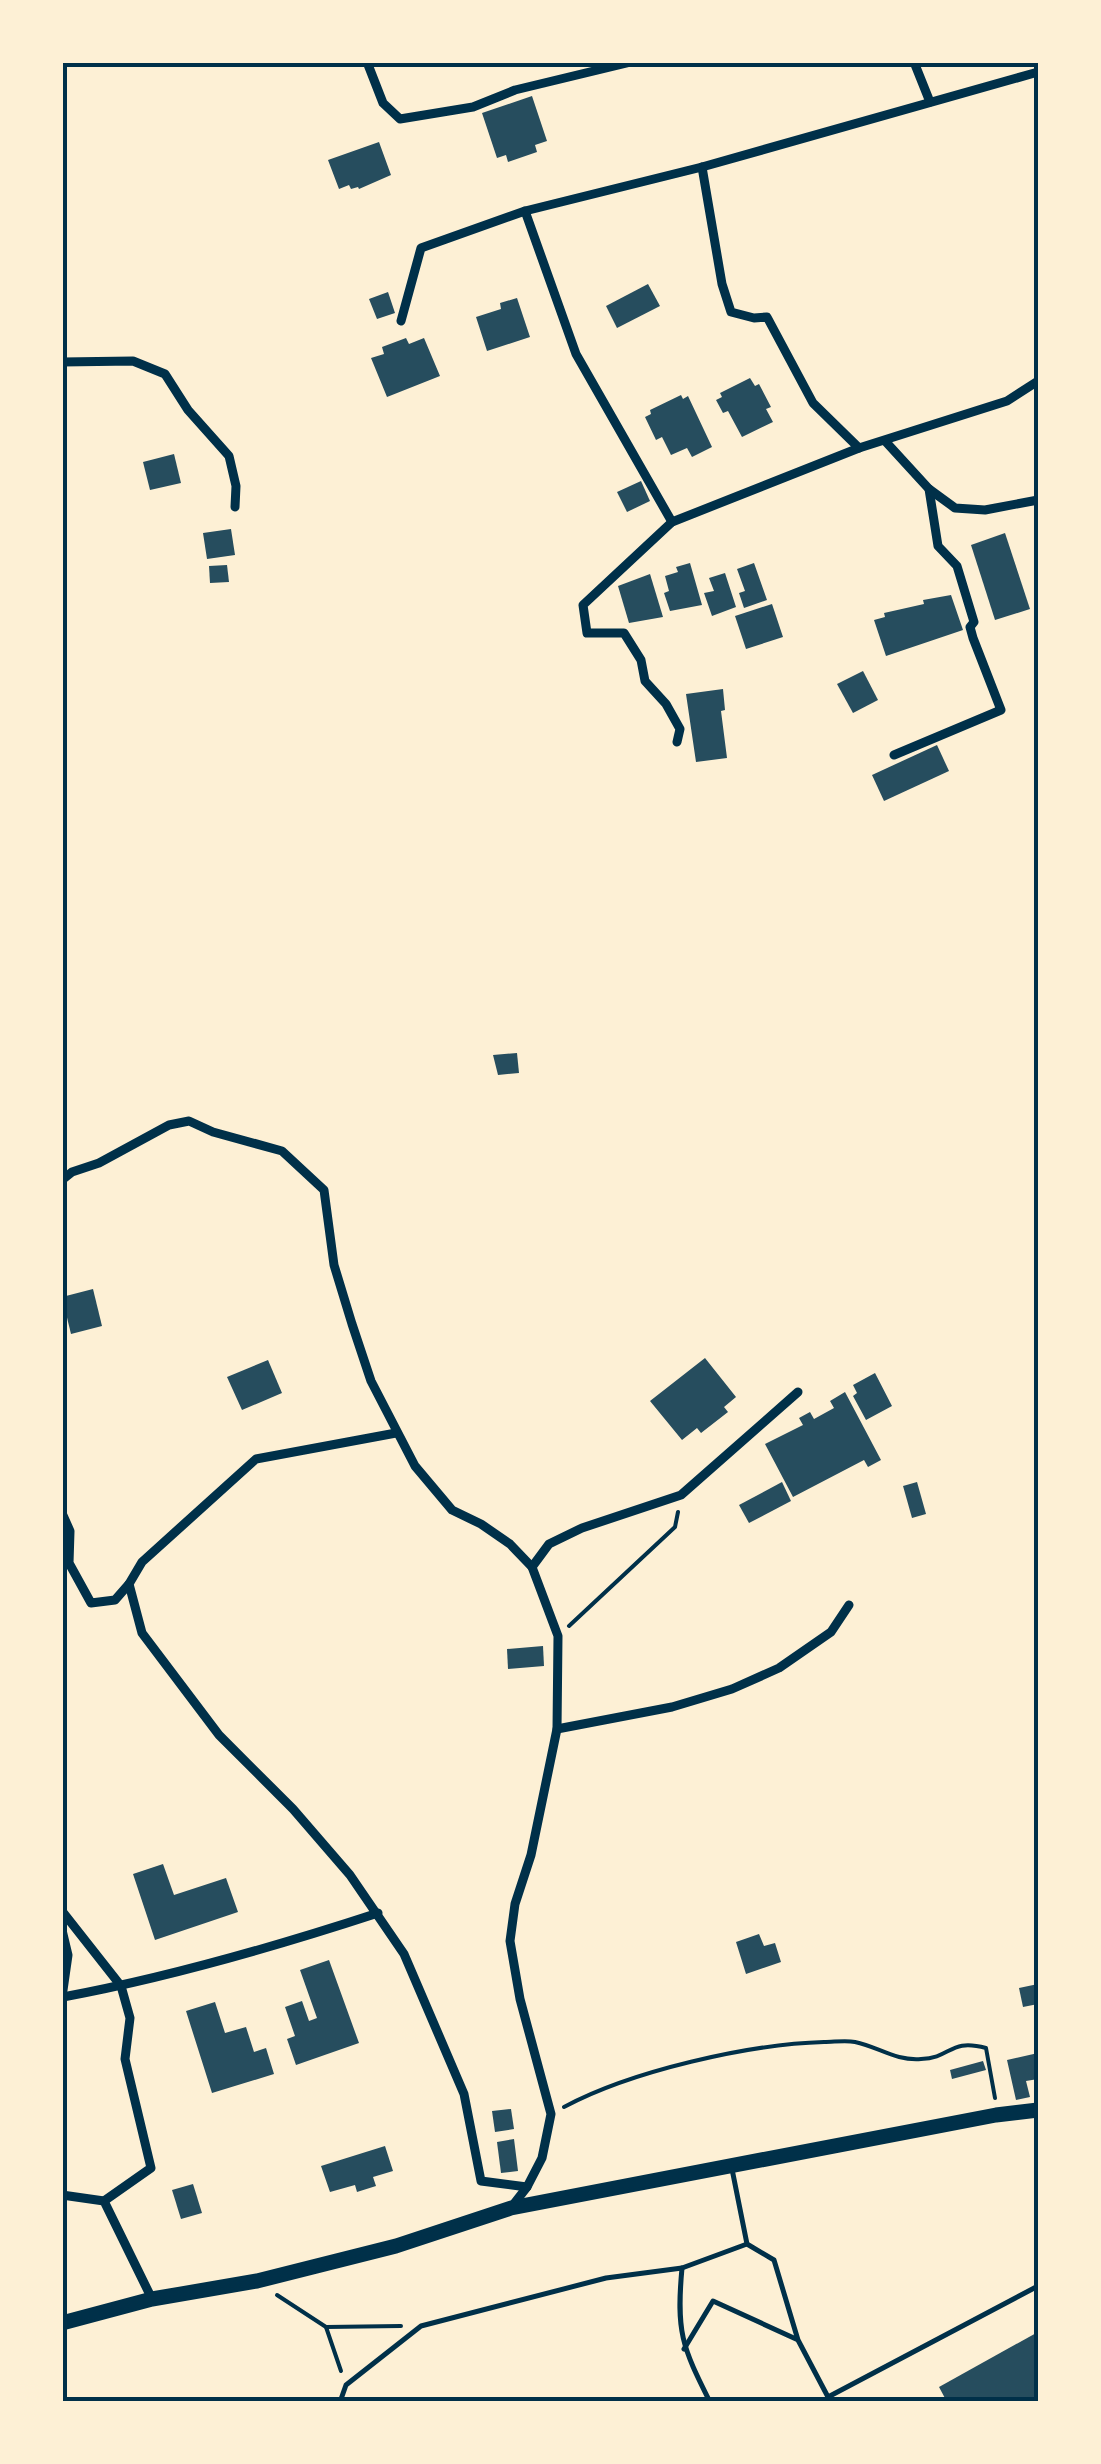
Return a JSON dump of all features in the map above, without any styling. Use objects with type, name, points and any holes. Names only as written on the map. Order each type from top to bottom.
[{"type":"main road","points":[[62,2323],[152,2299],[257,2281],[396,2246],[511,2208],[996,2114],[1038,2110]]},
{"type":"street","points":[[367,62],[383,104],[400,120],[474,107],[515,90],[631,62]]},
{"type":"street","points":[[914,62],[930,102]]},
{"type":"street","points":[[401,321],[421,248],[525,211],[702,167],[1038,72]]},
{"type":"street","points":[[702,167],[722,284],[731,312],[767,317],[813,403],[859,448]]},
{"type":"street","points":[[525,211],[576,354],[672,522]]},
{"type":"street","points":[[62,362],[133,361],[166,374],[188,410],[228,456],[236,486],[235,508]]},
{"type":"street","points":[[677,742],[680,729],[666,704],[644,681],[641,660],[624,632],[587,633],[582,605],[672,522],[859,448],[1007,401],[1038,381]]},
{"type":"street","points":[[886,442],[929,489],[955,508],[985,510],[1037,504]]},
{"type":"street","points":[[894,755],[1001,710],[973,638],[970,626],[974,622],[957,566],[938,546],[929,489]]},
{"type":"street","points":[[62,1180],[169,1125],[189,1121],[213,1132],[282,1151],[324,1190],[334,1265],[372,1381],[415,1466],[452,1510],[496,1534],[532,1567],[558,1636],[557,1729],[510,1941],[520,1999],[551,2114],[542,2158],[511,2208]]},
{"type":"street","points":[[532,1567],[548,1544],[582,1528],[681,1495],[798,1392]]},
{"type":"street","points":[[62,1512],[70,1531],[69,1563],[91,1603],[115,1600],[142,1562],[256,1459],[396,1432]]},
{"type":"street","points":[[129,1584],[142,1633],[219,1735],[350,1875],[404,1954],[464,2094],[480,2181],[526,2187]]},
{"type":"street","points":[[557,1729],[672,1707],[732,1689],[779,1668],[831,1632],[849,1605]]},
{"type":"street","points":[[62,1912],[121,1986],[130,2018],[125,2059],[152,2168],[104,2201],[62,2195]]},
{"type":"street","points":[[62,1930],[68,1956],[63,1997],[252,1954],[378,1913]]},
{"type":"street","points":[[104,2201],[152,2299]]},
{"type":"lane","points":[[732,2166],[747,2244],[774,2260],[798,2340],[828,2399],[1038,2286]]},
{"type":"lane","points":[[340,2402],[346,2386],[420,2326],[606,2278],[682,2268],[747,2244]]},
{"type":"lane","points":[[682,2268],[678,2308],[684,2349],[710,2402]]},
{"type":"lane","points":[[684,2349],[713,2302],[798,2340]]},
{"type":"path","points":[[558,1636],[675,1527],[681,1495]]},
{"type":"path","points":[[551,2114],[591,2092],[654,2072],[786,2043],[854,2042],[896,2058],[926,2060],[966,2042],[986,2048],[994,2077],[996,2114]]},
{"type":"path","points":[[257,2281],[326,2327],[420,2326]]},
{"type":"path","points":[[326,2327],[346,2386]]},
{"type":"building","points":[[532,96],[547,141],[535,145],[537,152],[508,162],[506,155],[497,158],[482,113]]},
{"type":"building","points":[[379,142],[391,175],[359,189],[349,185],[339,189],[328,160]]},
{"type":"building","points":[[648,284],[660,306],[617,328],[606,306]]},
{"type":"building","points":[[388,292],[395,313],[377,319],[369,299]]},
{"type":"building","points":[[517,298],[530,337],[487,351],[476,317],[501,309],[500,303]]},
{"type":"building","points":[[406,338],[409,344],[424,338],[440,376],[387,397],[371,358],[384,354],[382,347]]},
{"type":"building","points":[[750,378],[755,386],[759,384],[771,407],[766,409],[773,422],[742,437],[728,411],[723,413],[716,400],[722,397],[720,393]]},
{"type":"building","points":[[681,395],[683,399],[688,396],[712,447],[692,457],[687,448],[671,455],[662,437],[656,440],[645,417],[651,414],[650,410]]},
{"type":"building","points":[[174,454],[181,483],[150,490],[143,462]]},
{"type":"building","points":[[641,481],[650,501],[627,512],[617,492]]},
{"type":"building","points":[[231,529],[235,555],[207,559],[203,533]]},
{"type":"building","points":[[1005,533],[1030,609],[995,620],[971,545]]},
{"type":"building","points":[[690,563],[702,605],[670,611],[664,593],[669,591],[665,576]]},
{"type":"building","points":[[754,563],[767,600],[744,608],[739,593],[745,591],[737,569]]},
{"type":"building","points":[[227,565],[229,582],[210,583],[209,566]]},
{"type":"building","points":[[725,573],[736,607],[712,616],[704,593],[714,591],[709,578]]},
{"type":"building","points":[[650,574],[663,617],[629,623],[618,586]]},
{"type":"building","points":[[951,595],[963,630],[886,656],[874,620],[885,617],[884,613],[924,604],[923,600]]},
{"type":"building","points":[[772,604],[783,637],[746,649],[735,616]]},
{"type":"building","points":[[863,671],[878,700],[853,713],[837,684]]},
{"type":"building","points":[[723,689],[725,710],[721,711],[727,758],[696,762],[686,694]]},
{"type":"building","points":[[937,745],[949,771],[884,801],[872,775]]},
{"type":"building","points":[[517,1053],[519,1073],[498,1075],[493,1055]]},
{"type":"building","points":[[93,1289],[102,1326],[71,1334],[62,1297]]},
{"type":"building","points":[[705,1358],[736,1397],[724,1407],[728,1412],[701,1433],[697,1428],[682,1440],[650,1401]]},
{"type":"building","points":[[268,1360],[282,1393],[242,1410],[227,1377]]},
{"type":"building","points":[[875,1373],[892,1406],[866,1420],[853,1396],[857,1393],[853,1385]]},
{"type":"building","points":[[845,1392],[881,1460],[868,1467],[864,1460],[793,1497],[765,1444],[803,1425],[799,1418],[810,1412],[814,1419],[834,1408],[830,1401]]},
{"type":"building","points":[[782,1482],[791,1501],[749,1523],[739,1505]]},
{"type":"building","points":[[917,1482],[926,1514],[912,1518],[903,1486]]},
{"type":"building","points":[[543,1646],[544,1666],[508,1669],[507,1649]]},
{"type":"building","points":[[163,1864],[174,1895],[226,1878],[238,1912],[155,1940],[133,1874]]},
{"type":"building","points":[[759,1934],[764,1946],[775,1943],[781,1962],[746,1974],[736,1942]]},
{"type":"building","points":[[329,1960],[359,2043],[296,2065],[287,2039],[295,2036],[285,2007],[302,2001],[309,2021],[317,2018],[300,1970]]},
{"type":"building","points":[[1038,1984],[1038,2004],[1023,2007],[1019,1988]]},
{"type":"building","points":[[215,2002],[225,2033],[246,2027],[254,2052],[266,2048],[274,2074],[212,2093],[186,2011]]},
{"type":"building","points":[[1038,2053],[1038,2079],[1026,2081],[1030,2097],[1016,2100],[1007,2060]]},
{"type":"building","points":[[983,2061],[986,2070],[952,2079],[950,2070]]},
{"type":"building","points":[[511,2109],[514,2129],[495,2132],[492,2111]]},
{"type":"building","points":[[514,2139],[518,2171],[501,2173],[497,2142]]},
{"type":"building","points":[[385,2146],[393,2171],[373,2177],[376,2186],[357,2192],[355,2185],[330,2192],[321,2166]]},
{"type":"building","points":[[193,2184],[202,2213],[181,2219],[172,2190]]},
{"type":"building","points":[[1038,2332],[1038,2402],[947,2402],[939,2387]]}]
